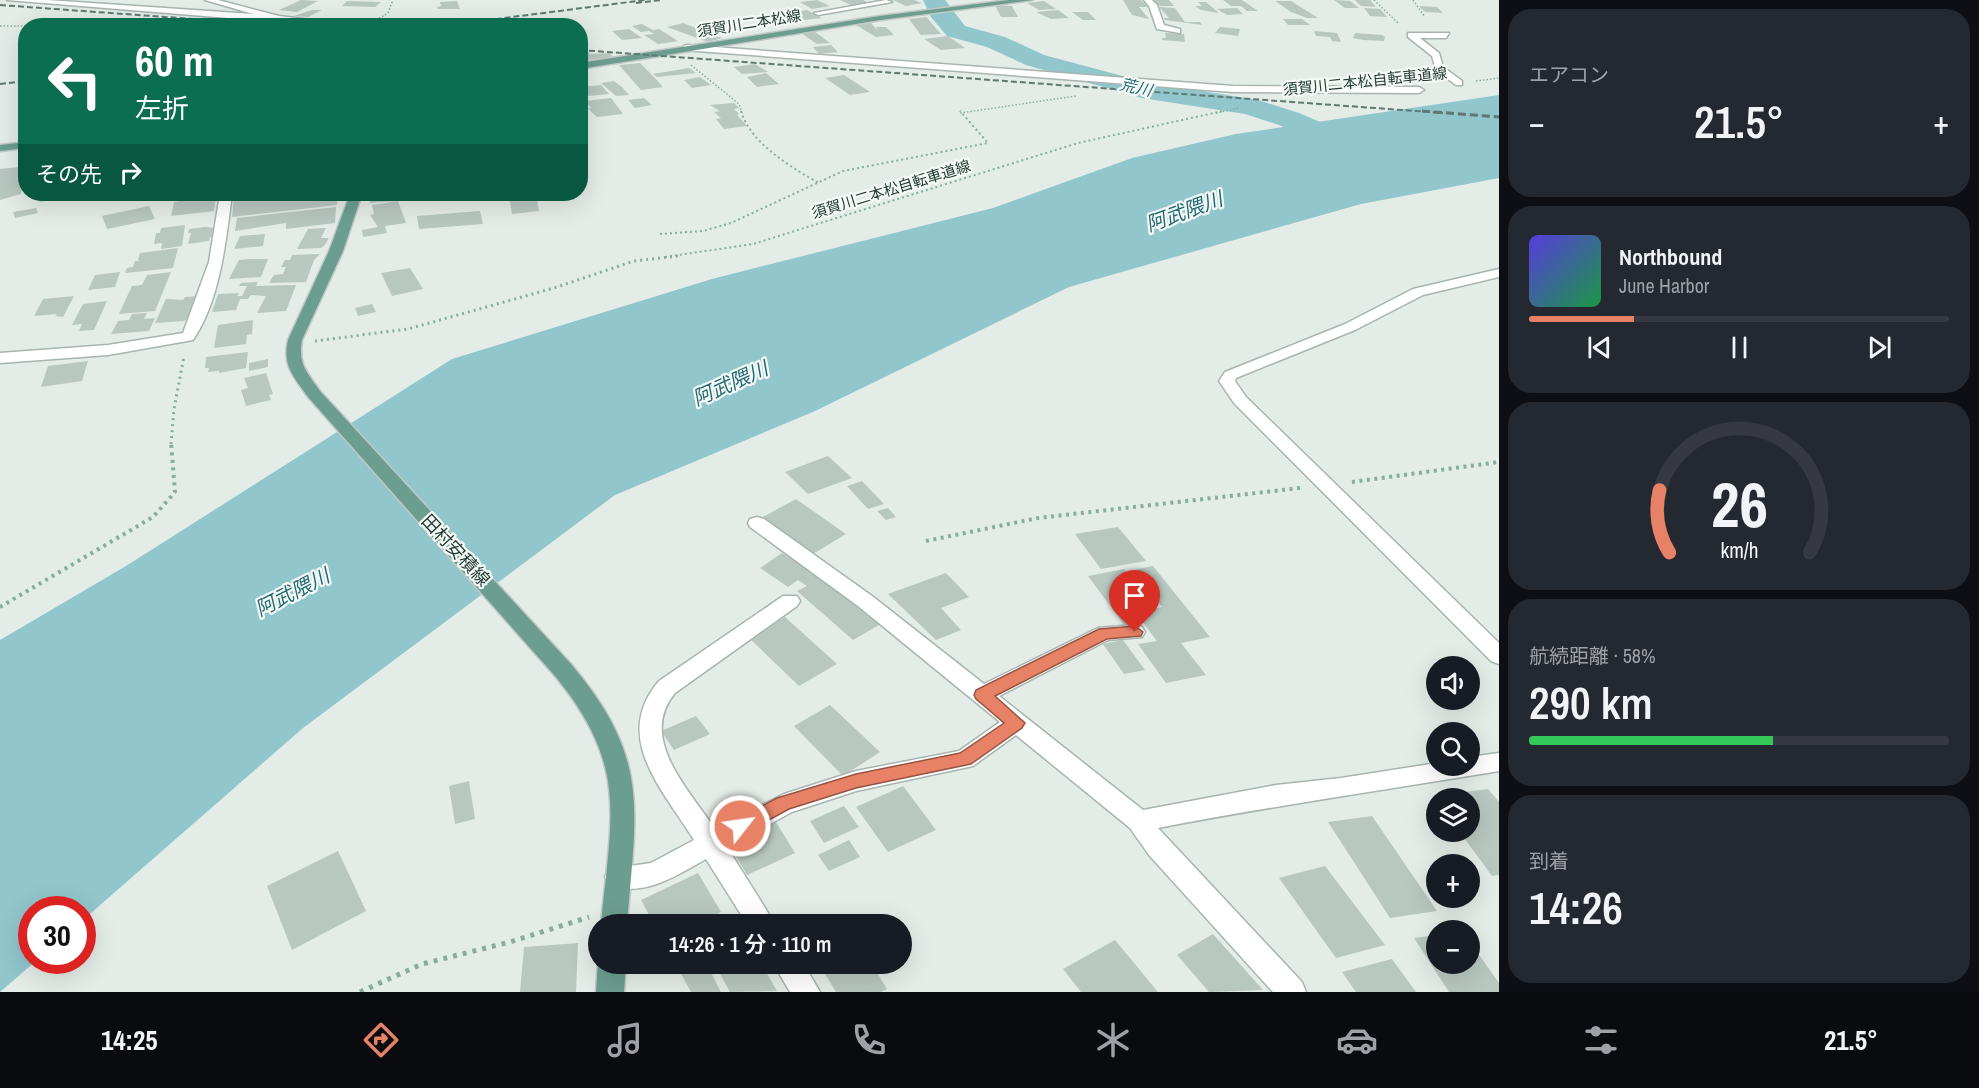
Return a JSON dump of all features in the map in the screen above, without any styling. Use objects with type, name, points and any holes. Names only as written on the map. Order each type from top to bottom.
[{"type":"main road","name":"須賀川二本松線","points":[[588,65],[857,22],[1029,0]]},
{"type":"main road","points":[[0,148],[18,146]]},
{"type":"main road","points":[[294,345],[303,318],[343,234],[354,201]]},
{"type":"main road","name":"田村安積線","points":[[294,345],[295,366],[331,415],[524,625],[577,687],[613,749],[622,788],[615,914]]},
{"type":"main road","points":[[610,992],[611,974]]},
{"type":"street","points":[[11,0],[279,18]]},
{"type":"street","points":[[209,0],[279,18]]},
{"type":"street","points":[[1148,0],[1153,5],[1160,27],[1177,31]]},
{"type":"street","points":[[818,13],[888,2]]},
{"type":"street","points":[[833,11],[857,22]]},
{"type":"street","points":[[1411,34],[1446,35]]},
{"type":"street","points":[[1411,34],[1436,55],[1439,68],[1459,83]]},
{"type":"street","points":[[687,48],[1233,89],[1419,90]]},
{"type":"street","points":[[0,358],[108,350],[188,337],[194,328],[216,262],[225,201]]},
{"type":"street","points":[[1499,273],[1418,292],[1350,327],[1230,375],[1227,381],[1240,400],[1499,656]]},
{"type":"street","points":[[757,523],[831,575],[1139,821],[1158,847],[1292,992]]},
{"type":"street","points":[[755,914],[709,844],[654,753],[649,743],[650,716],[659,695],[667,687],[790,601]]},
{"type":"street","points":[[982,695],[1105,633],[1135,632]]},
{"type":"street","points":[[618,877],[636,877],[656,873],[784,804],[856,781],[965,759],[1016,723]]},
{"type":"street","points":[[1139,821],[1276,795],[1341,788],[1499,762]]},
{"type":"street","points":[[794,974],[806,992]]},
{"type":"path","points":[[379,18],[388,12],[393,0]]},
{"type":"path","points":[[1374,0],[1411,34]]},
{"type":"path","points":[[1413,0],[1425,17]]},
{"type":"path","points":[[0,26],[18,26]]},
{"type":"path","points":[[671,51],[739,104],[744,118],[765,146],[791,167],[819,183]]},
{"type":"path","points":[[660,234],[703,231],[730,223],[852,169],[988,143],[959,112],[1053,101],[1084,93],[1058,75]]},
{"type":"path","name":"須賀川二本松自転車道線","points":[[1459,83],[1499,78]]},
{"type":"path","name":"須賀川二本松自転車道線","points":[[294,345],[408,328],[554,288],[634,261],[713,252],[753,244],[1078,142],[1241,108]]},
{"type":"path","points":[[0,607],[153,517],[171,500],[176,486],[171,446],[174,409],[188,337]]},
{"type":"path","points":[[926,541],[1104,509],[1327,485],[1499,462]]},
{"type":"path","points":[[360,992],[422,964],[588,923]]},
{"type":"water","name":"阿武隈川","points":[[1499,95],[1499,178],[1361,204],[1069,287],[815,411],[615,495],[303,728],[96,909],[96,896],[18,896],[18,974],[21,974],[0,992],[0,640],[126,566],[452,359],[712,279],[993,208],[1132,158],[1236,134]]},
{"type":"building","points":[[301,0],[318,1],[297,12],[279,10]]},
{"type":"building","points":[[817,0],[830,6],[812,9],[800,2]]},
{"type":"building","points":[[840,0],[863,0],[869,3],[851,5]]},
{"type":"building","points":[[893,0],[914,0],[922,3],[906,6]]},
{"type":"building","points":[[1123,0],[1141,0],[1148,7],[1139,7],[1149,19],[1132,15]]},
{"type":"building","points":[[1153,0],[1169,0],[1174,6],[1160,6]]},
{"type":"building","points":[[1223,0],[1242,0],[1258,11],[1247,11],[1241,6],[1231,6]]},
{"type":"building","points":[[1334,0],[1350,1],[1359,8],[1345,8]]},
{"type":"building","points":[[1355,0],[1370,0],[1376,7],[1361,6]]},
{"type":"building","points":[[347,1],[381,2],[375,7],[342,6]]},
{"type":"building","points":[[457,1],[460,9],[438,9],[437,7],[441,6],[440,2]]},
{"type":"building","points":[[1044,1],[1056,9],[1039,10],[1027,3]]},
{"type":"building","points":[[1275,1],[1291,1],[1318,18],[1307,18],[1291,12]]},
{"type":"building","points":[[1198,2],[1206,2],[1219,13],[1201,10],[1195,6],[1202,6]]},
{"type":"building","points":[[995,5],[1012,6],[1018,17],[1001,17]]},
{"type":"building","points":[[1419,6],[1437,7],[1443,13],[1425,12]]},
{"type":"building","points":[[1159,7],[1175,8],[1185,22],[1200,22],[1202,25],[1165,20],[1164,18],[1169,18]]},
{"type":"building","points":[[1237,8],[1243,14],[1227,15],[1217,9]]},
{"type":"building","points":[[1364,8],[1380,9],[1387,17],[1370,16]]},
{"type":"building","points":[[312,10],[322,10],[308,17],[294,16]]},
{"type":"building","points":[[807,10],[822,18],[804,20],[790,13]]},
{"type":"building","points":[[1058,10],[1069,18],[1051,19],[1036,12]]},
{"type":"building","points":[[1072,12],[1088,12],[1096,20],[1083,20]]},
{"type":"building","points":[[927,17],[941,34],[921,35],[909,19]]},
{"type":"building","points":[[1283,19],[1302,19],[1310,25],[1288,25]]},
{"type":"building","points":[[683,23],[722,38],[708,42],[667,27]]},
{"type":"building","points":[[871,23],[878,31],[876,27],[886,27],[894,35],[876,37],[856,25]]},
{"type":"building","points":[[642,24],[653,30],[659,29],[678,41],[658,44],[644,35],[654,34],[649,31],[641,32],[632,26]]},
{"type":"building","points":[[1220,27],[1240,29],[1238,36],[1215,33]]},
{"type":"building","points":[[629,29],[642,38],[622,40],[612,31]]},
{"type":"building","points":[[1314,31],[1337,33],[1341,42],[1332,41],[1330,37],[1316,36]]},
{"type":"building","points":[[815,32],[830,43],[817,44],[801,33]]},
{"type":"building","points":[[1165,33],[1184,34],[1185,42],[1162,40],[1166,38]]},
{"type":"building","points":[[1355,33],[1385,37],[1384,41],[1363,40],[1353,38]]},
{"type":"building","points":[[948,36],[965,48],[941,50],[924,39]]},
{"type":"building","points":[[831,45],[838,52],[819,54],[813,47]]},
{"type":"building","points":[[588,52],[590,54],[609,53],[614,57],[588,60]]},
{"type":"building","points":[[640,63],[663,87],[641,90],[619,65]]},
{"type":"building","points":[[755,64],[768,72],[742,74],[734,67]]},
{"type":"building","points":[[689,68],[696,73],[657,77],[653,74]]},
{"type":"building","points":[[766,73],[779,84],[757,87],[747,77]]},
{"type":"building","points":[[844,75],[870,92],[850,95],[825,78]]},
{"type":"building","points":[[700,77],[711,85],[692,88],[684,80]]},
{"type":"building","points":[[614,81],[629,95],[616,96],[601,83]]},
{"type":"building","points":[[601,85],[609,94],[589,96],[588,86]]},
{"type":"building","points":[[611,98],[623,114],[597,117],[588,109],[591,108],[588,101]]},
{"type":"building","points":[[644,98],[652,105],[635,108],[628,100]]},
{"type":"building","points":[[734,103],[739,108],[734,109],[739,114],[737,115],[747,126],[724,129],[716,119],[721,118],[714,112],[720,111],[710,105]]},
{"type":"building","points":[[18,167],[18,195],[0,200],[0,169]]},
{"type":"building","points":[[215,201],[214,211],[171,216],[174,202]]},
{"type":"building","points":[[234,201],[337,201],[337,205],[232,217]]},
{"type":"building","points":[[370,201],[398,201],[370,203]]},
{"type":"building","points":[[398,201],[406,223],[385,226],[387,233],[363,237],[362,230],[378,227],[370,215],[374,214],[372,205]]},
{"type":"building","points":[[510,201],[537,201],[539,211],[512,214]]},
{"type":"building","points":[[149,206],[155,219],[107,229],[102,216]]},
{"type":"building","points":[[336,207],[335,223],[286,229],[286,223],[235,231],[237,218]]},
{"type":"building","points":[[36,208],[38,213],[15,218],[13,212]]},
{"type":"building","points":[[480,211],[483,224],[419,229],[417,216]]},
{"type":"building","points":[[185,225],[182,246],[161,249],[162,243],[154,244],[156,233],[160,233],[161,228]]},
{"type":"building","points":[[216,228],[214,237],[210,237],[209,241],[188,244],[191,233],[188,233],[189,229]]},
{"type":"building","points":[[326,228],[321,238],[329,238],[321,248],[297,249],[308,229]]},
{"type":"building","points":[[265,234],[263,246],[234,249],[240,236]]},
{"type":"building","points":[[178,248],[173,268],[125,273],[127,268],[133,267],[135,261],[140,261],[138,260],[140,253]]},
{"type":"building","points":[[320,254],[314,260],[306,282],[269,283],[274,275],[283,274],[286,267],[281,267],[285,260],[290,260],[292,255]]},
{"type":"building","points":[[268,259],[261,277],[229,279],[239,260]]},
{"type":"building","points":[[410,268],[423,289],[392,296],[381,273]]},
{"type":"building","points":[[120,272],[115,287],[88,290],[95,275]]},
{"type":"building","points":[[171,272],[155,311],[119,314],[132,286],[142,285],[147,275]]},
{"type":"building","points":[[258,282],[256,286],[296,285],[286,311],[257,313],[266,296],[251,295],[248,299],[240,299],[236,310],[212,312],[218,294],[239,293],[237,296],[242,296],[247,286],[239,286],[241,283]]},
{"type":"building","points":[[74,296],[63,317],[55,316],[57,314],[34,316],[43,299]]},
{"type":"building","points":[[199,296],[188,318],[184,321],[155,323],[166,299],[183,300],[185,297]]},
{"type":"building","points":[[107,301],[94,330],[79,331],[82,324],[72,325],[83,304]]},
{"type":"building","points":[[372,304],[376,312],[358,316],[355,308]]},
{"type":"building","points":[[147,313],[144,319],[155,318],[149,331],[111,334],[118,321],[129,320],[132,314]]},
{"type":"building","points":[[253,320],[252,334],[247,335],[246,344],[214,348],[218,325]]},
{"type":"building","points":[[248,352],[246,368],[219,373],[219,371],[208,372],[209,368],[205,368],[206,357]]},
{"type":"building","points":[[268,359],[268,367],[249,371],[249,363]]},
{"type":"building","points":[[88,361],[82,381],[41,387],[48,366]]},
{"type":"building","points":[[266,373],[273,394],[269,395],[271,400],[246,406],[241,390],[248,388],[244,378]]},
{"type":"building","points":[[828,456],[852,478],[808,494],[785,472]]},
{"type":"building","points":[[862,481],[884,504],[868,509],[847,486]]},
{"type":"building","points":[[796,499],[846,534],[813,554],[763,517]]},
{"type":"building","points":[[888,508],[896,517],[886,520],[877,511]]},
{"type":"building","points":[[1118,527],[1146,561],[1101,569],[1075,534]]},
{"type":"building","points":[[782,553],[823,578],[879,625],[853,640],[797,591],[807,586],[798,580],[788,587],[760,568]]},
{"type":"building","points":[[1153,566],[1210,637],[1181,643],[1206,675],[1166,683],[1138,644],[1157,641],[1142,621],[1124,625],[1088,576],[1124,569],[1154,609],[1162,607],[1133,570]]},
{"type":"building","points":[[946,573],[969,597],[941,608],[961,630],[936,640],[888,594]]},
{"type":"building","points":[[785,617],[837,664],[799,686],[748,637]]},
{"type":"building","points":[[1123,640],[1145,670],[1124,674],[1103,644]]},
{"type":"building","points":[[830,705],[880,752],[843,776],[794,726]]},
{"type":"building","points":[[696,716],[710,734],[674,750],[661,731]]},
{"type":"building","points":[[469,781],[475,819],[455,824],[449,786]]},
{"type":"building","points":[[903,786],[936,830],[888,852],[856,807]]},
{"type":"building","points":[[1488,789],[1499,802],[1499,875],[1492,876],[1480,860],[1480,854],[1476,854],[1467,842],[1480,842],[1480,790]]},
{"type":"building","points":[[844,806],[859,827],[824,843],[810,821]]},
{"type":"building","points":[[1372,816],[1426,895],[1426,908],[1435,908],[1437,911],[1390,918],[1328,822]]},
{"type":"building","points":[[776,822],[795,853],[747,875],[728,843]]},
{"type":"building","points":[[849,840],[860,857],[829,871],[818,855]]},
{"type":"building","points":[[338,851],[366,911],[292,950],[267,886]]},
{"type":"building","points":[[1325,866],[1385,945],[1336,958],[1279,878]]},
{"type":"building","points":[[698,873],[721,912],[717,914],[649,914],[641,900]]},
{"type":"building","points":[[1213,934],[1263,990],[1209,992],[1177,955]]},
{"type":"building","points":[[1426,936],[1426,957],[1414,938]]},
{"type":"building","points":[[1115,940],[1158,992],[1081,992],[1063,969]]},
{"type":"building","points":[[578,943],[576,992],[520,992],[524,947]]},
{"type":"building","points":[[1480,956],[1499,983],[1499,992],[1449,992],[1437,974],[1480,974]]},
{"type":"building","points":[[1392,959],[1416,992],[1356,992],[1342,972]]},
{"type":"building","points":[[681,974],[712,974],[721,992],[691,992]]},
{"type":"building","points":[[720,974],[767,974],[777,991],[730,992]]},
{"type":"building","points":[[825,974],[878,974],[887,989],[881,992],[836,992]]},
{"type":"waterway","name":"荒川","points":[[934,0],[943,17],[956,31],[996,42],[1035,60],[1142,90],[1201,101],[1248,106],[1289,119],[1354,148]]},
{"type":"railway","points":[[504,18],[645,0]]},
{"type":"railway","points":[[636,3],[661,0]]},
{"type":"railway","points":[[0,5],[180,18]]},
{"type":"railway","points":[[588,51],[1443,113]]},
{"type":"railway","points":[[0,84],[18,82]]},
{"type":"railway","points":[[1422,111],[1499,117]]},
{"type":"route","points":[[740,826],[784,804],[856,781],[965,759],[1016,723],[982,695],[1105,633],[1135,632]]}]
